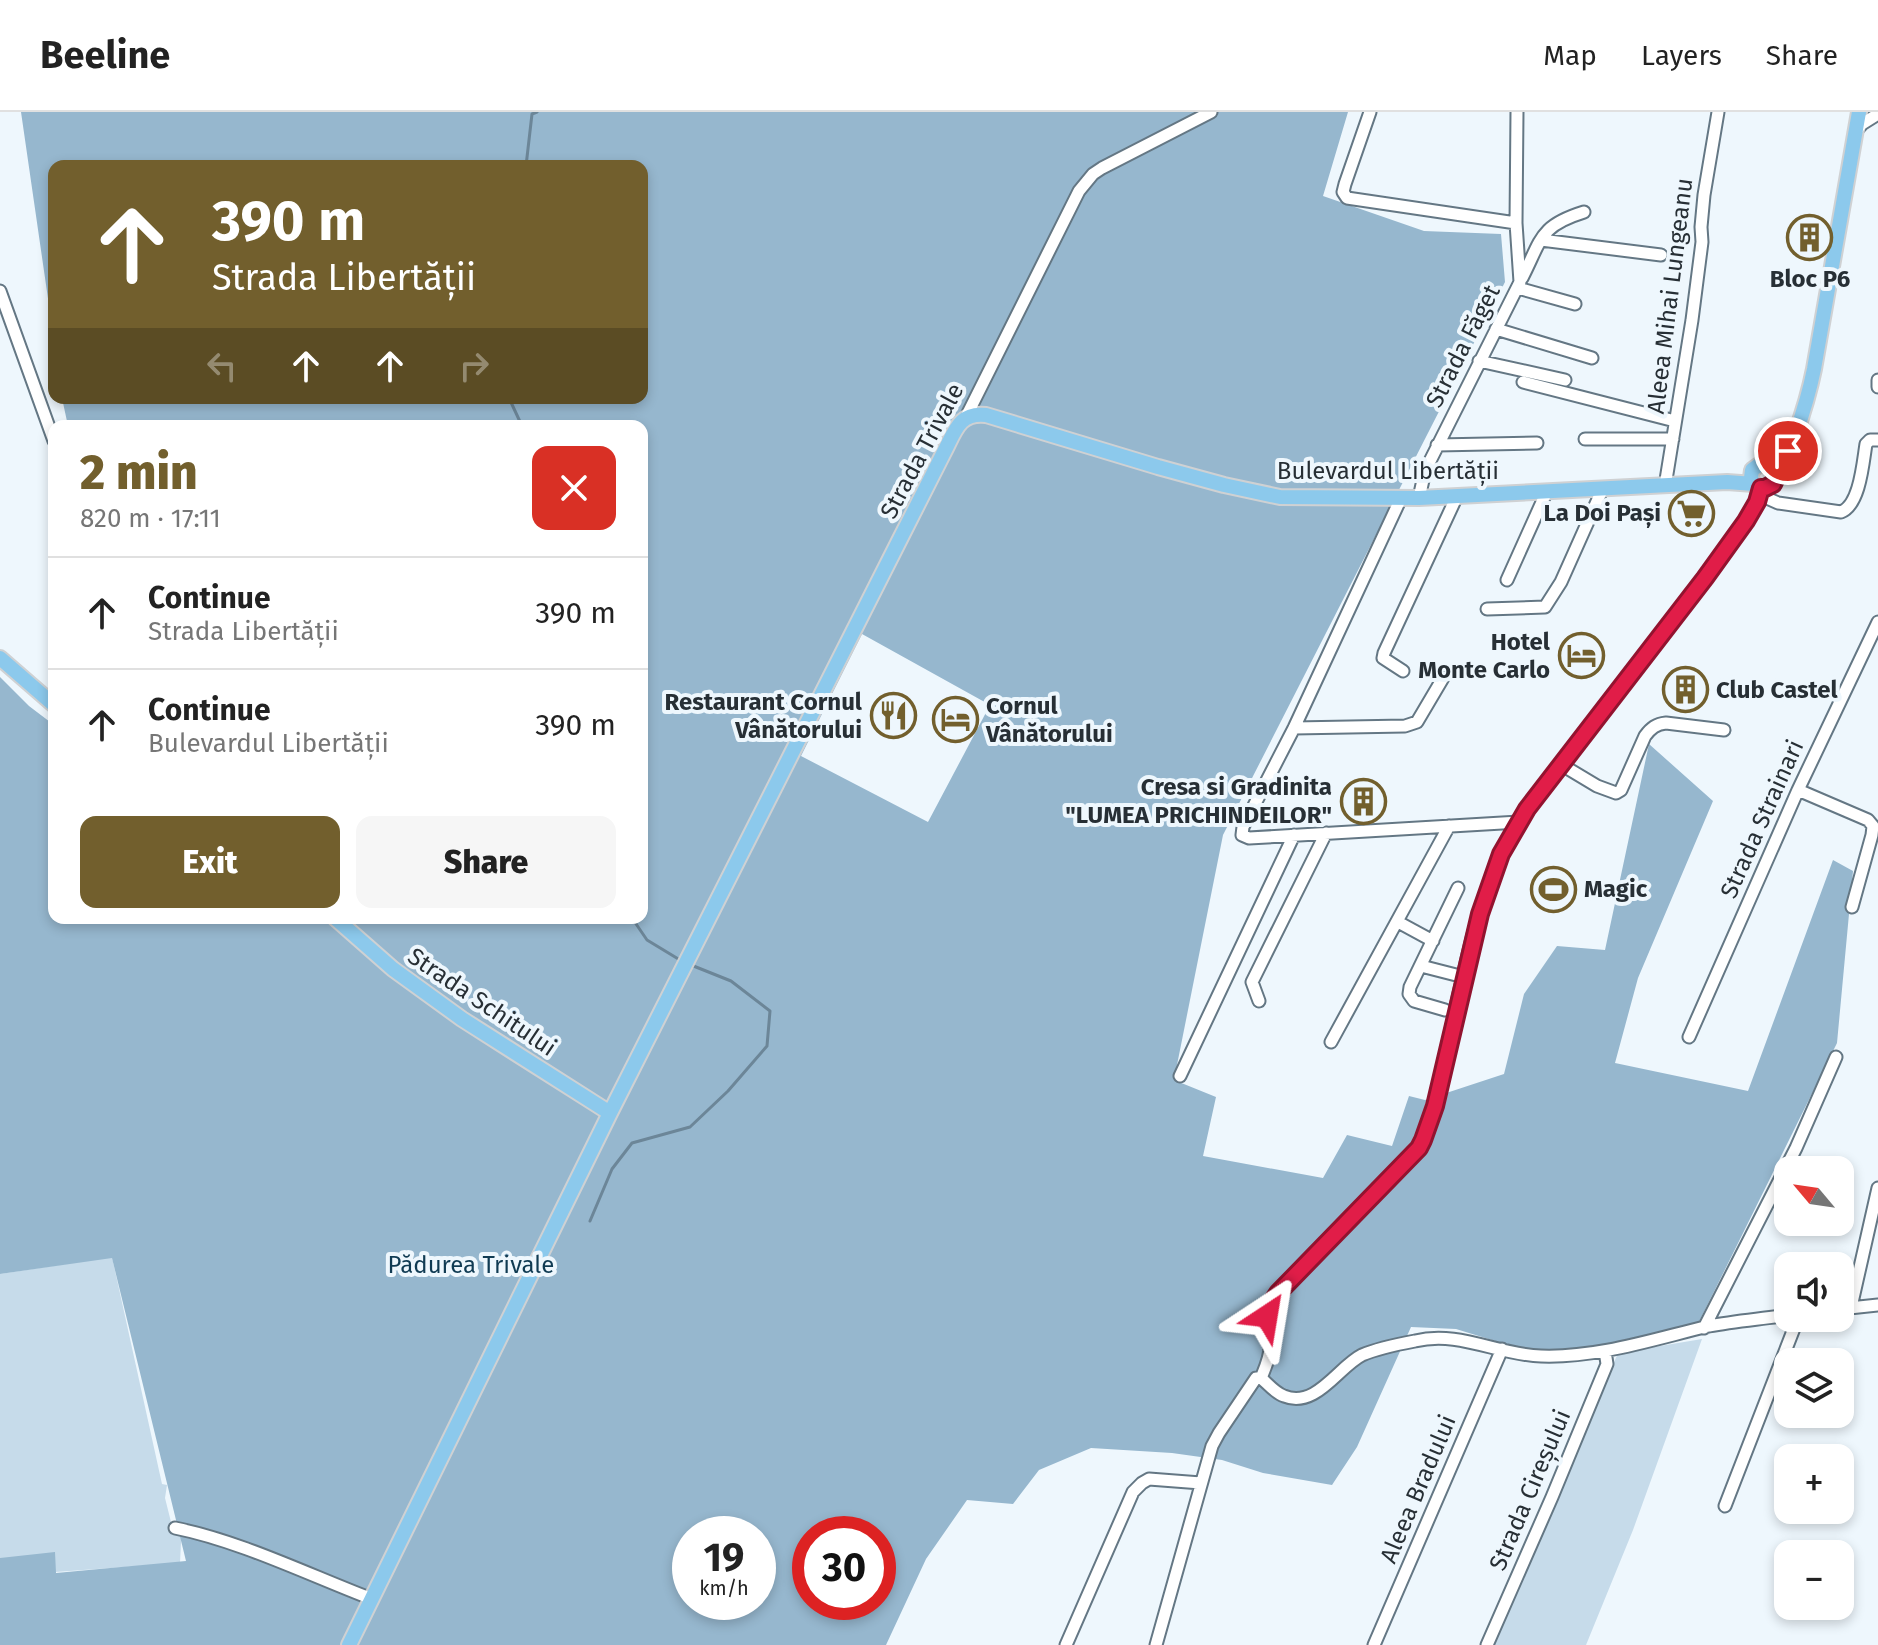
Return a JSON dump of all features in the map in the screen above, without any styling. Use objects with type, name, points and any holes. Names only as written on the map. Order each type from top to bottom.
[{"type":"main road","points":[[1759,479],[1770,466],[1776,476],[1796,433],[1812,381],[1859,112]]},
{"type":"main road","name":"Bulevardul Libertății","points":[[966,417],[986,415],[1169,470],[1280,497],[1419,498],[1759,479]]},
{"type":"main road","name":"Strada Trivale","points":[[349,1645],[610,1113],[958,425],[966,417]]},
{"type":"main road","points":[[1759,479],[1796,433]]},
{"type":"main road","points":[[0,658],[48,700]]},
{"type":"main road","name":"Strada Schitului","points":[[342,924],[393,969],[462,1019],[610,1113]]},
{"type":"street","name":"Strada Trivale","points":[[966,417],[1087,180],[1102,168],[1211,112]]},
{"type":"street","points":[[1370,112],[1345,184],[1343,192],[1347,198],[1516,223]]},
{"type":"street","name":"Strada Făget","points":[[1419,498],[1425,471],[1437,445],[1519,285],[1517,112]]},
{"type":"street","name":"Aleea Mihai Lungeanu","points":[[1665,486],[1718,112]]},
{"type":"street","points":[[1855,133],[1862,124],[1878,114]]},
{"type":"street","points":[[1575,304],[1519,285],[1545,231],[1584,212]]},
{"type":"street","points":[[1541,240],[1661,255]]},
{"type":"street","points":[[0,291],[48,424]]},
{"type":"street","points":[[0,334],[13,327]]},
{"type":"street","points":[[1496,329],[1592,358]]},
{"type":"street","points":[[1479,361],[1565,380]]},
{"type":"street","points":[[1878,380],[1878,387]]},
{"type":"street","points":[[1523,382],[1675,421]]},
{"type":"street","points":[[1585,439],[1673,439]]},
{"type":"street","points":[[1759,479],[1769,499],[1784,505],[1841,512],[1847,510],[1853,501],[1866,444],[1870,440],[1878,440]]},
{"type":"street","points":[[1437,445],[1537,443]]},
{"type":"street","points":[[1261,1378],[1270,1349],[1267,1316],[1278,1293],[1407,1161],[1423,1140],[1435,1106],[1487,890],[1501,854],[1519,822],[1705,578],[1754,508],[1759,479]]},
{"type":"street","points":[[1487,609],[1545,607],[1561,582],[1603,488]]},
{"type":"street","points":[[1507,580],[1547,491]]},
{"type":"street","points":[[1403,671],[1386,662],[1384,653],[1457,496]]},
{"type":"street","points":[[1401,498],[1294,728],[1243,827],[1242,835],[1249,838],[1519,822]]},
{"type":"street","name":"Strada Strainari","points":[[1689,1037],[1798,790],[1878,622]]},
{"type":"street","points":[[1865,649],[1878,643]]},
{"type":"street","points":[[1294,728],[1405,726],[1417,722],[1443,678]]},
{"type":"street","points":[[1562,765],[1597,786],[1616,793],[1621,790],[1645,736],[1658,724],[1724,730]]},
{"type":"street","points":[[1798,790],[1868,820],[1873,826],[1852,907]]},
{"type":"street","points":[[1331,1042],[1449,826]]},
{"type":"street","points":[[1259,1001],[1252,982],[1326,833]]},
{"type":"street","points":[[1180,1076],[1294,835]]},
{"type":"street","points":[[1445,1010],[1414,1001],[1409,994],[1458,888]]},
{"type":"street","points":[[1398,922],[1433,941]]},
{"type":"street","points":[[1421,966],[1464,977]]},
{"type":"street","points":[[1704,1328],[1796,1148],[1836,1057]]},
{"type":"street","points":[[1854,1278],[1878,1188]]},
{"type":"street","points":[[1854,1307],[1878,1305]]},
{"type":"street","points":[[1261,1378],[1276,1392],[1294,1399],[1316,1392],[1361,1356],[1419,1339],[1455,1338],[1524,1355],[1541,1356],[1605,1351],[1704,1328],[1774,1317]]},
{"type":"street","points":[[1725,1506],[1793,1332]]},
{"type":"street","name":"Aleea Bradului","points":[[1374,1645],[1502,1349]]},
{"type":"street","name":"Strada Cireșului","points":[[1487,1645],[1607,1364],[1605,1351]]},
{"type":"street","points":[[1156,1645],[1201,1483],[1219,1433],[1256,1378],[1261,1378]]},
{"type":"street","points":[[1066,1645],[1133,1492],[1149,1479],[1201,1483]]},
{"type":"street","points":[[175,1528],[258,1554],[372,1599]]},
{"type":"shaded area","name":"Magic","points":[[1561,875],[1567,879],[1561,882],[1564,888],[1554,901],[1541,904],[1537,896],[1544,886],[1548,887],[1551,883],[1549,878],[1557,879]]},
{"type":"shaded area","points":[[112,1257],[162,1484],[167,1485],[165,1498],[171,1522],[182,1522],[180,1563],[0,1576],[0,1274]]},
{"type":"shaded area","points":[[1702,1339],[1633,1530],[1586,1645],[1494,1645],[1618,1353]]},
{"type":"green space","name":"Pădurea Trivale","points":[[21,112],[1348,112],[1323,196],[1424,231],[1501,234],[1505,282],[1223,835],[1174,1080],[1216,1097],[1203,1156],[1323,1178],[1347,1135],[1392,1146],[1409,1096],[1425,1100],[1504,1074],[1524,994],[1557,946],[1605,950],[1649,744],[1713,801],[1638,978],[1615,1063],[1748,1091],[1833,860],[1853,871],[1837,1043],[1781,1156],[1774,1156],[1774,1170],[1698,1324],[1563,1353],[1528,1351],[1456,1329],[1411,1327],[1357,1447],[1332,1485],[1263,1473],[1222,1460],[1172,1453],[1091,1448],[1039,1470],[1013,1504],[967,1500],[926,1559],[886,1645],[0,1645],[0,1558],[55,1552],[56,1573],[186,1561],[112,1258],[0,1274],[0,677],[48,720],[48,924],[648,924],[648,420],[67,420],[63,404],[648,404],[648,160],[48,160],[48,299]],"holes":[[[862,634],[990,705],[928,822],[801,756]]]},
{"type":"waterway","points":[[527,160],[532,114],[537,112]]},
{"type":"waterway","points":[[512,404],[519,420]]},
{"type":"waterway","points":[[636,924],[647,940],[680,960]]},
{"type":"waterway","points":[[590,1221],[612,1169],[632,1143],[690,1127],[728,1091],[767,1046],[770,1011],[731,981],[691,965]]},
{"type":"place","name":"Bloc P6","points":[[1810,237]]},
{"type":"place","name":"La Doi Pași","points":[[1692,513]]},
{"type":"place","name":"Hotel Monte Carlo","points":[[1581,656]]},
{"type":"place","name":"Club Castel","points":[[1685,690]]},
{"type":"place","name":"Restaurant Cornul Vânătorului","points":[[893,716]]},
{"type":"place","name":"Cornul Vânătorului","points":[[955,720]]},
{"type":"place","name":"Cresa si Gradinita \"LUMEA PRICHINDEILOR\"","points":[[1363,801]]},
{"type":"place","name":"Magic","points":[[1553,889]]},
{"type":"route","points":[[1267,1316],[1278,1293],[1419,1148],[1435,1106],[1480,914],[1496,865],[1511,835],[1527,809],[1705,578],[1746,521],[1761,488],[1773,484],[1788,451]]}]
